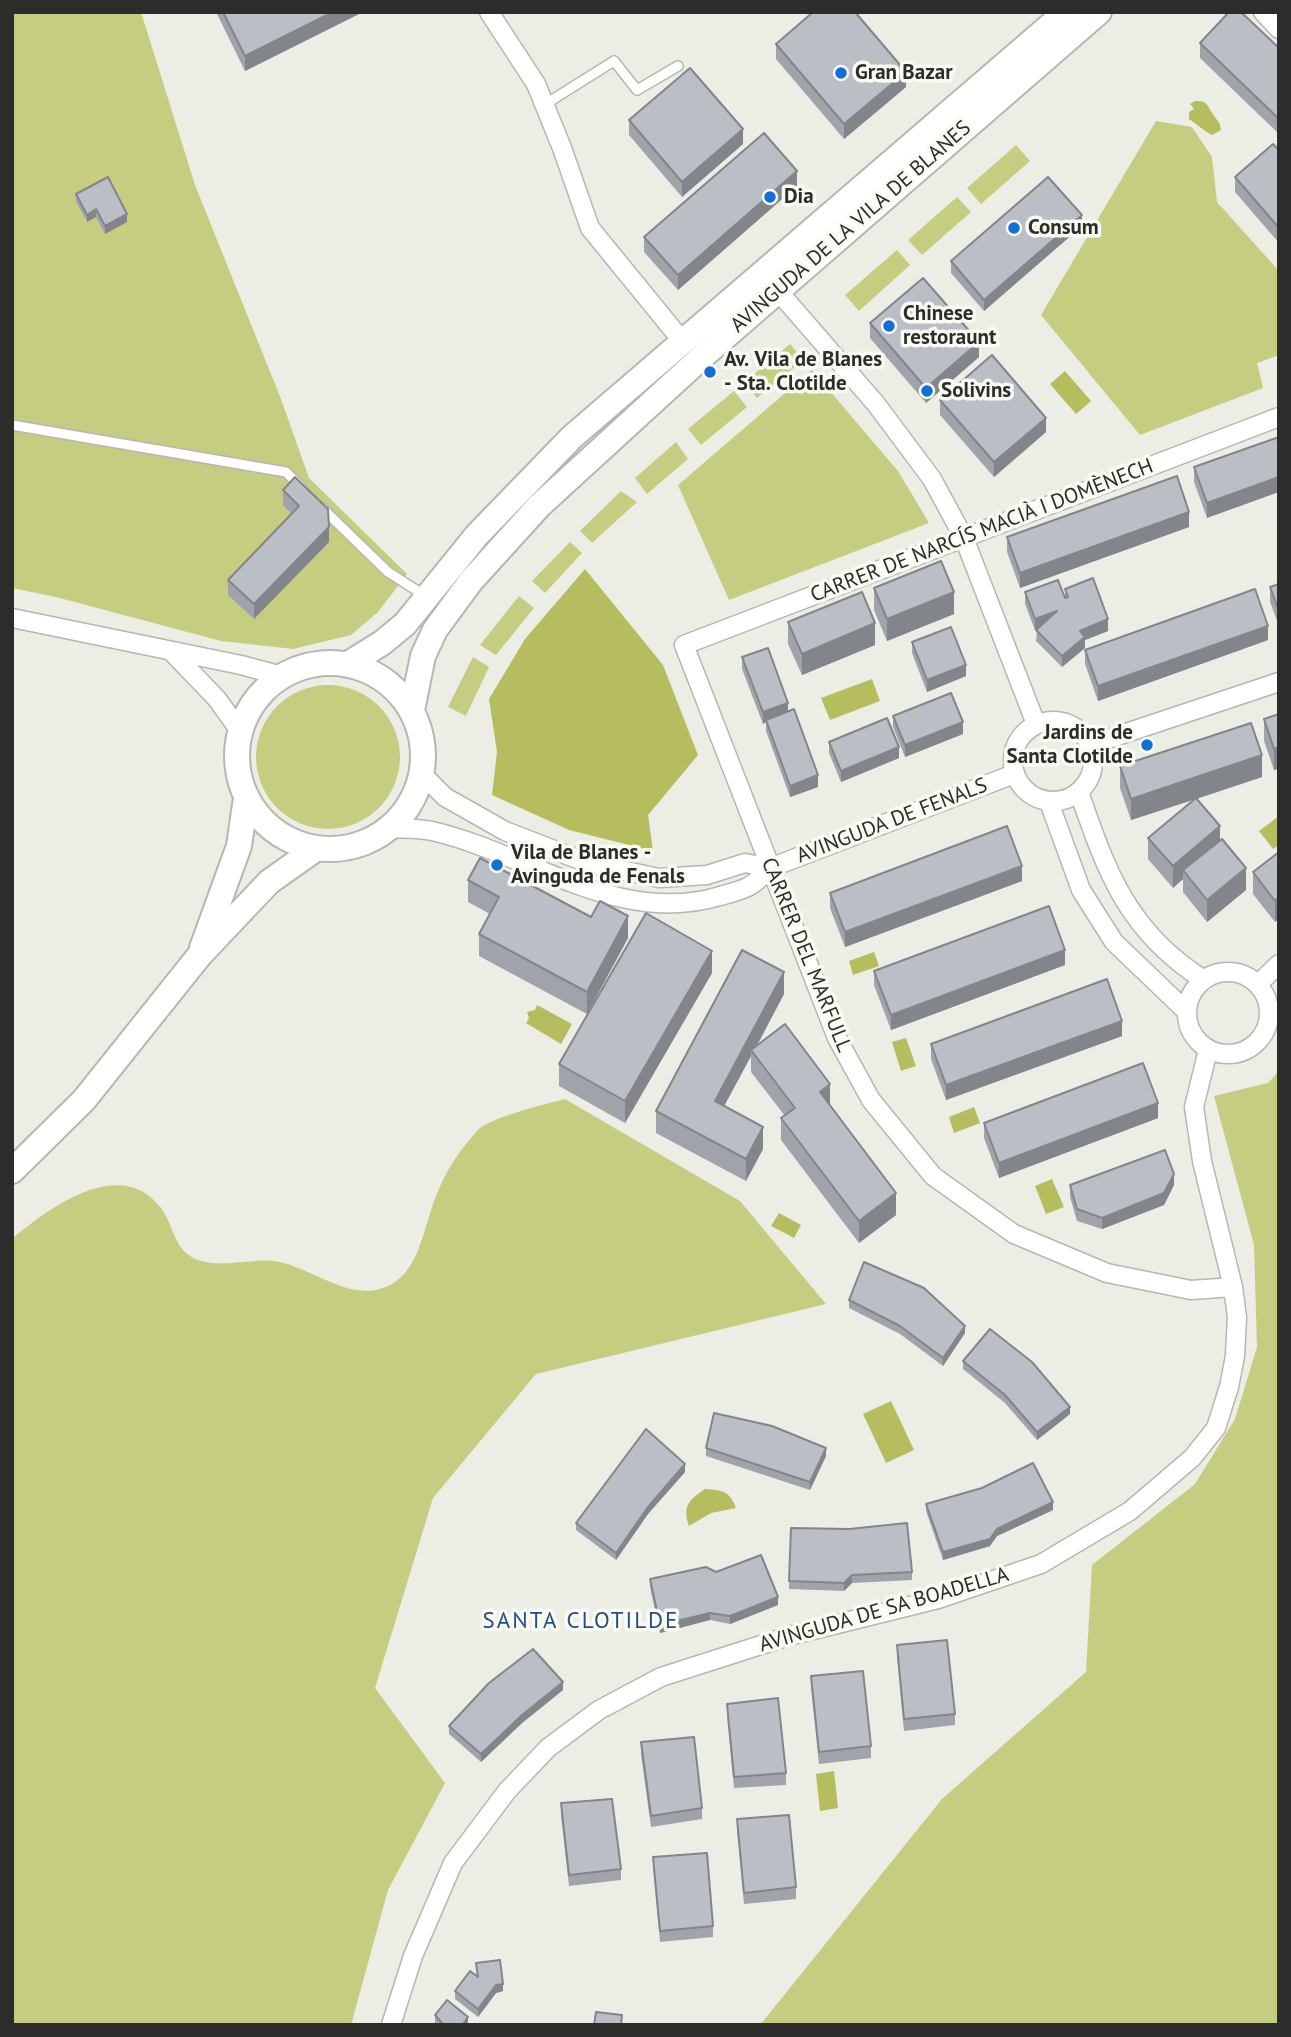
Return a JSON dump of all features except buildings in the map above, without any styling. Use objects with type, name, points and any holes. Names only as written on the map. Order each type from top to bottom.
[{"type":"main road","points":[[348,664],[382,643],[397,630],[470,544],[572,437],[1066,12]]},
{"type":"main road","name":"AVINGUDA DE LA VILA DE BLANES","points":[[412,710],[420,669],[439,623],[471,582],[539,506],[591,456],[778,291],[1099,15]]},
{"type":"main road","points":[[199,957],[239,846],[246,798],[237,761],[240,731],[254,702],[264,690],[296,669],[318,663],[348,664],[365,669],[388,683],[402,695],[412,710],[423,745],[422,774],[410,804],[389,828],[359,845],[317,849],[300,845],[276,832],[262,820],[246,798]]},
{"type":"main road","points":[[12,1171],[84,1100],[199,957],[269,882],[317,849]]},
{"type":"street","points":[[489,12],[536,84],[590,228],[683,342]]},
{"type":"street","points":[[1263,12],[1279,29]]},
{"type":"street","points":[[778,291],[876,404],[932,479],[964,538],[1036,724]]},
{"type":"street","name":"CARRER DE NARCÍS MACIÀ I DOMÈNECH","points":[[684,645],[1279,417]]},
{"type":"street","points":[[12,618],[282,676]]},
{"type":"street","name":"CARRER DEL MARFULL","points":[[684,645],[836,1038],[871,1100],[933,1176],[1014,1234],[1107,1273],[1191,1290],[1233,1287]]},
{"type":"street","points":[[171,651],[217,699],[240,731]]},
{"type":"street","points":[[1090,745],[1279,682]]},
{"type":"street","points":[[1061,721],[1083,734],[1090,745],[1094,757],[1093,770],[1088,782],[1071,798],[1049,802],[1028,793],[1014,774],[1012,763],[1018,740],[1036,724],[1061,721]]},
{"type":"street","name":"AVINGUDA DE FENALS","points":[[422,774],[445,797],[505,831],[588,863],[659,878],[707,875],[745,863],[770,868]]},
{"type":"street","name":"AVINGUDA DE FENALS","points":[[389,828],[430,831],[472,844],[580,888],[656,904],[706,901],[754,886],[770,868],[1014,774]]},
{"type":"street","points":[[1080,792],[1096,841],[1117,890],[1144,930],[1178,964],[1204,980]]},
{"type":"street","points":[[1049,802],[1082,890],[1114,942],[1186,1011],[1192,1035],[1208,1050],[1234,1055],[1256,1045],[1274,1016],[1258,984],[1241,974],[1219,973],[1204,980],[1192,994],[1186,1011]]},
{"type":"street","points":[[1258,984],[1279,964]]},
{"type":"street","name":"AVINGUDA DE SA BOADELLA","points":[[391,2025],[413,1956],[453,1863],[507,1791],[548,1748],[599,1710],[661,1677],[789,1636],[938,1599],[1041,1564],[1130,1511],[1192,1458],[1216,1428],[1229,1387],[1235,1356],[1237,1317],[1233,1287],[1202,1161],[1194,1107],[1208,1050]]},
{"type":"lane","points":[[544,105],[614,61],[637,90],[678,66]]},
{"type":"lane","points":[[12,425],[286,472],[305,491]]},
{"type":"lane","points":[[314,501],[388,572],[427,597]]},
{"type":"shaded area","points":[[12,12],[141,12],[195,185],[281,399],[309,478],[407,574],[378,612],[351,635],[293,649],[221,641],[12,588]]},
{"type":"shaded area","points":[[1195,101],[1207,104],[1221,130],[1212,135],[1189,119],[1189,112],[1194,109],[1190,104]]},
{"type":"shaded area","points":[[1156,121],[1192,127],[1212,157],[1217,202],[1279,271],[1279,355],[1257,363],[1263,388],[1140,435],[1041,315]]},
{"type":"shaded area","points":[[1016,145],[1030,161],[981,204],[967,188]]},
{"type":"shaded area","points":[[957,197],[971,212],[922,255],[908,240]]},
{"type":"shaded area","points":[[897,250],[910,265],[859,311],[845,295]]},
{"type":"shaded area","points":[[790,344],[803,360],[757,398],[744,382]]},
{"type":"shaded area","points":[[812,370],[898,471],[929,523],[729,600],[678,485]]},
{"type":"shaded area","points":[[1065,371],[1091,401],[1076,414],[1050,384]]},
{"type":"shaded area","points":[[734,391],[747,407],[701,445],[688,429]]},
{"type":"shaded area","points":[[676,442],[688,459],[647,494],[635,478]]},
{"type":"shaded area","points":[[621,491],[637,502],[592,543],[580,531]]},
{"type":"shaded area","points":[[570,542],[582,553],[545,593],[532,581]]},
{"type":"shaded area","points":[[585,569],[663,665],[698,755],[648,815],[653,851],[569,830],[492,795],[497,752],[489,699],[525,639]]},
{"type":"shaded area","points":[[519,596],[534,608],[496,655],[480,645]]},
{"type":"shaded area","points":[[473,657],[489,667],[466,716],[448,707]]},
{"type":"shaded area","points":[[872,679],[880,701],[830,720],[821,698]]},
{"type":"shaded area","points":[[328,685],[356,690],[379,706],[395,729],[400,757],[395,785],[379,808],[356,824],[328,829],[300,824],[277,808],[261,785],[256,757],[261,729],[277,706],[300,690]]},
{"type":"shaded area","points":[[1279,816],[1279,845],[1273,849],[1259,831]]},
{"type":"shaded area","points":[[874,952],[879,966],[853,975],[849,961]]},
{"type":"shaded area","points":[[537,1005],[572,1024],[561,1044],[526,1023],[529,1018],[527,1012],[535,1010]]},
{"type":"shaded area","points":[[906,1038],[916,1066],[901,1071],[892,1042]]},
{"type":"shaded area","points":[[1279,1071],[1279,2025],[760,2025],[942,1799],[1086,1672],[1092,1565],[1195,1484],[1235,1419],[1257,1347],[1254,1245],[1214,1096],[1268,1083]]},
{"type":"shaded area","points":[[565,1099],[740,1201],[826,1304],[536,1374],[433,1498],[375,1688],[445,1783],[388,1890],[351,2025],[12,2025],[12,1239],[46,1213],[87,1191],[108,1186],[128,1186],[147,1194],[163,1211],[180,1246],[190,1256],[199,1260],[209,1263],[274,1261],[300,1268],[340,1286],[367,1291],[380,1289],[392,1284],[410,1266],[443,1180],[478,1130],[510,1115]]},
{"type":"shaded area","points":[[974,1107],[980,1123],[954,1133],[949,1117]]},
{"type":"shaded area","points":[[1052,1179],[1064,1207],[1046,1214],[1035,1186]]},
{"type":"shaded area","points":[[779,1213],[801,1225],[794,1238],[771,1226]]},
{"type":"shaded area","points":[[891,1401],[914,1450],[886,1463],[863,1414]]},
{"type":"shaded area","points":[[705,1489],[725,1492],[736,1508],[711,1513],[689,1526],[686,1513],[688,1504]]},
{"type":"shaded area","points":[[834,1771],[838,1808],[820,1811],[816,1774]]},
{"type":"place","name":"Gran Bazar","points":[[841,73]]},
{"type":"place","name":"Dia","points":[[770,197]]},
{"type":"place","name":"Consum","points":[[1014,228]]},
{"type":"place","name":"Chinese restoraunt","points":[[889,326]]},
{"type":"place","name":"Av. Vila de Blanes - Sta. Clotilde","points":[[710,372]]},
{"type":"place","name":"Solivins","points":[[927,391]]},
{"type":"place","name":"Jardins de Santa Clotilde","points":[[1147,745]]},
{"type":"place","name":"Vila de Blanes - Avinguda de Fenals","points":[[497,865]]},
{"type":"district","name":"SANTA CLOTILDE","points":[[581,1621]]}]
